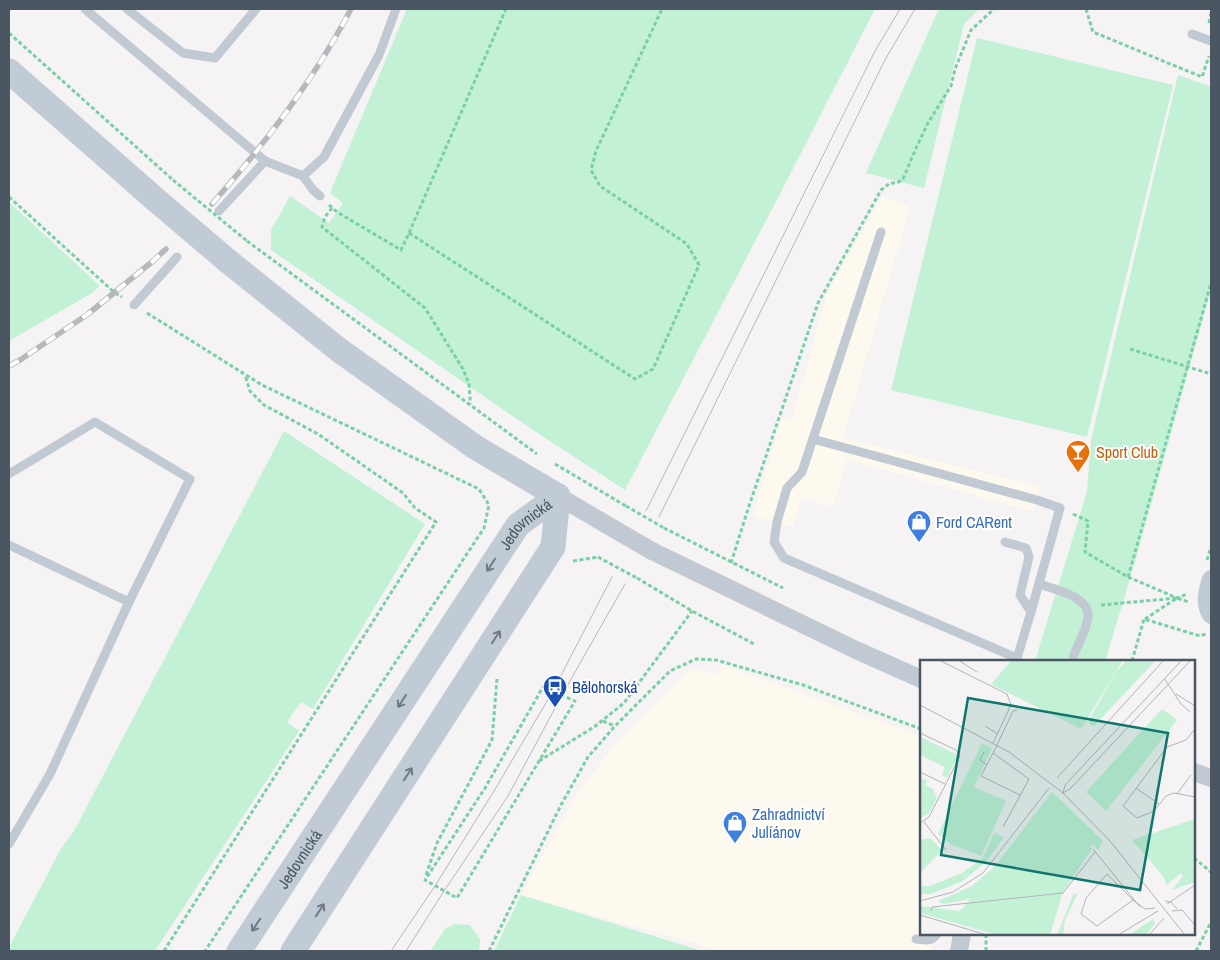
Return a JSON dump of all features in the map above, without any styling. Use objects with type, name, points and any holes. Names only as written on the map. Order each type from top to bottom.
[{"type":"main road","points":[[9,71],[229,262],[339,350],[475,447],[558,496]]},
{"type":"main road","name":"Jedovnická","points":[[239,951],[518,524],[558,496]]},
{"type":"main road","name":"Jedovnická","points":[[293,951],[553,547],[558,496]]},
{"type":"street","points":[[558,496],[652,551],[848,646],[920,679]]},
{"type":"street","points":[[1209,612],[1207,597],[1210,582]]},
{"type":"street","points":[[1195,772],[1211,778]]},
{"type":"street","points":[[959,951],[962,935]]},
{"type":"lane","points":[[85,9],[265,161],[303,176],[320,196]]},
{"type":"lane","points":[[127,9],[183,53],[215,58],[256,9]]},
{"type":"lane","points":[[303,176],[324,157],[379,55],[396,9]]},
{"type":"lane","points":[[1192,34],[1211,41]]},
{"type":"lane","points":[[219,211],[265,161]]},
{"type":"lane","points":[[813,439],[1060,508],[1016,660],[784,558],[774,542],[777,522],[787,488],[802,472],[881,232]]},
{"type":"lane","points":[[134,305],[177,258]]},
{"type":"lane","points":[[9,474],[95,422],[190,479],[129,602],[50,774],[9,844]]},
{"type":"lane","points":[[1005,542],[1026,548],[1029,557],[1020,595],[1031,612]]},
{"type":"lane","points":[[9,545],[129,602]]},
{"type":"lane","points":[[1039,584],[1076,597],[1086,606],[1088,615],[1085,629],[1073,657]]},
{"type":"lane","points":[[916,939],[928,941],[937,935]]},
{"type":"path","points":[[320,196],[337,212],[401,250],[506,9]]},
{"type":"path","points":[[409,233],[635,379],[653,369],[699,265],[687,244],[600,186],[591,170],[596,151],[662,9]]},
{"type":"path","points":[[1086,9],[1093,32],[1202,77],[1211,50]]},
{"type":"path","points":[[9,33],[173,180],[247,241],[544,458]]},
{"type":"path","points":[[9,197],[115,293],[262,386],[478,489],[489,505],[484,528],[205,951]]},
{"type":"path","points":[[332,208],[322,227],[425,308],[463,369],[468,384],[470,404]]},
{"type":"path","points":[[1128,577],[1211,284]]},
{"type":"path","points":[[1130,349],[1211,374]]},
{"type":"path","points":[[164,951],[436,522],[415,508],[403,493],[318,434],[264,406],[250,390],[245,375]]},
{"type":"path","points":[[553,463],[664,528],[783,588]]},
{"type":"path","points":[[1060,508],[1088,521],[1085,552],[1128,577],[1209,612]]},
{"type":"path","points":[[573,561],[598,557],[754,644]]},
{"type":"path","points":[[1132,660],[1144,619],[1177,598],[1210,582]]},
{"type":"path","points":[[1086,606],[1177,598]]},
{"type":"path","points":[[538,761],[603,721],[624,703],[692,611]]},
{"type":"path","points":[[1144,619],[1200,636],[1211,632]]},
{"type":"path","points":[[489,951],[561,804],[588,758],[615,726],[670,671],[696,659],[716,660],[803,686],[920,729]]},
{"type":"path","points":[[425,880],[437,843],[492,740],[497,675]]},
{"type":"path","points":[[543,687],[575,701],[457,898],[425,880],[485,788],[543,687]]},
{"type":"path","points":[[603,721],[615,726]]},
{"type":"path","points":[[1195,859],[1211,872]]},
{"type":"path","points":[[1196,951],[1211,922]]},
{"type":"path","points":[[986,935],[986,951]]},
{"type":"shaded area","points":[[882,196],[910,207],[843,438],[1040,486],[1033,512],[847,459],[833,507],[802,498],[793,527],[753,516],[782,418],[792,420],[827,293]]},
{"type":"shaded area","name":"Zahradnictví Julíánov","points":[[722,665],[920,736],[920,935],[933,935],[931,951],[722,951],[521,895],[577,793],[616,744],[685,675],[697,668],[715,675]]},
{"type":"green space","points":[[407,9],[875,9],[625,490],[533,430],[271,250],[271,230],[290,196],[329,223],[343,203],[330,193]]},
{"type":"green space","points":[[940,9],[979,9],[964,24],[924,188],[866,173],[937,13]]},
{"type":"green space","points":[[977,38],[1173,85],[1087,437],[891,390]]},
{"type":"green space","points":[[1178,75],[1211,88],[1211,290],[1131,576],[1105,660],[1035,660],[1087,492],[1091,440]]},
{"type":"green space","points":[[9,202],[100,286],[92,293],[9,341]]},
{"type":"green space","points":[[284,431],[425,524],[313,709],[301,702],[287,722],[299,731],[155,951],[9,951],[9,947],[62,847],[74,831]]},
{"type":"green space","points":[[521,895],[702,951],[494,951]]},
{"type":"green space","points":[[455,924],[470,925],[480,939],[479,951],[430,951],[446,928]]},
{"type":"tram line","points":[[646,511],[875,51],[900,9]]},
{"type":"tram line","points":[[659,517],[886,58],[915,9]]},
{"type":"tram line","points":[[391,951],[435,886],[494,791],[553,691],[612,577]]},
{"type":"tram line","points":[[406,951],[508,796],[562,695],[625,584]]},
{"type":"railway","points":[[212,204],[270,135],[305,86],[351,9]]},
{"type":"railway","points":[[9,366],[88,314],[166,249]]},
{"type":"place","name":"Sport Club","points":[[1078,473]]},
{"type":"place","name":"Ford CARent","points":[[919,543]]},
{"type":"place","name":"Bělohorská","points":[[555,708]]},
{"type":"place","name":"Zahradnictví Julíánov","points":[[735,844]]}]
